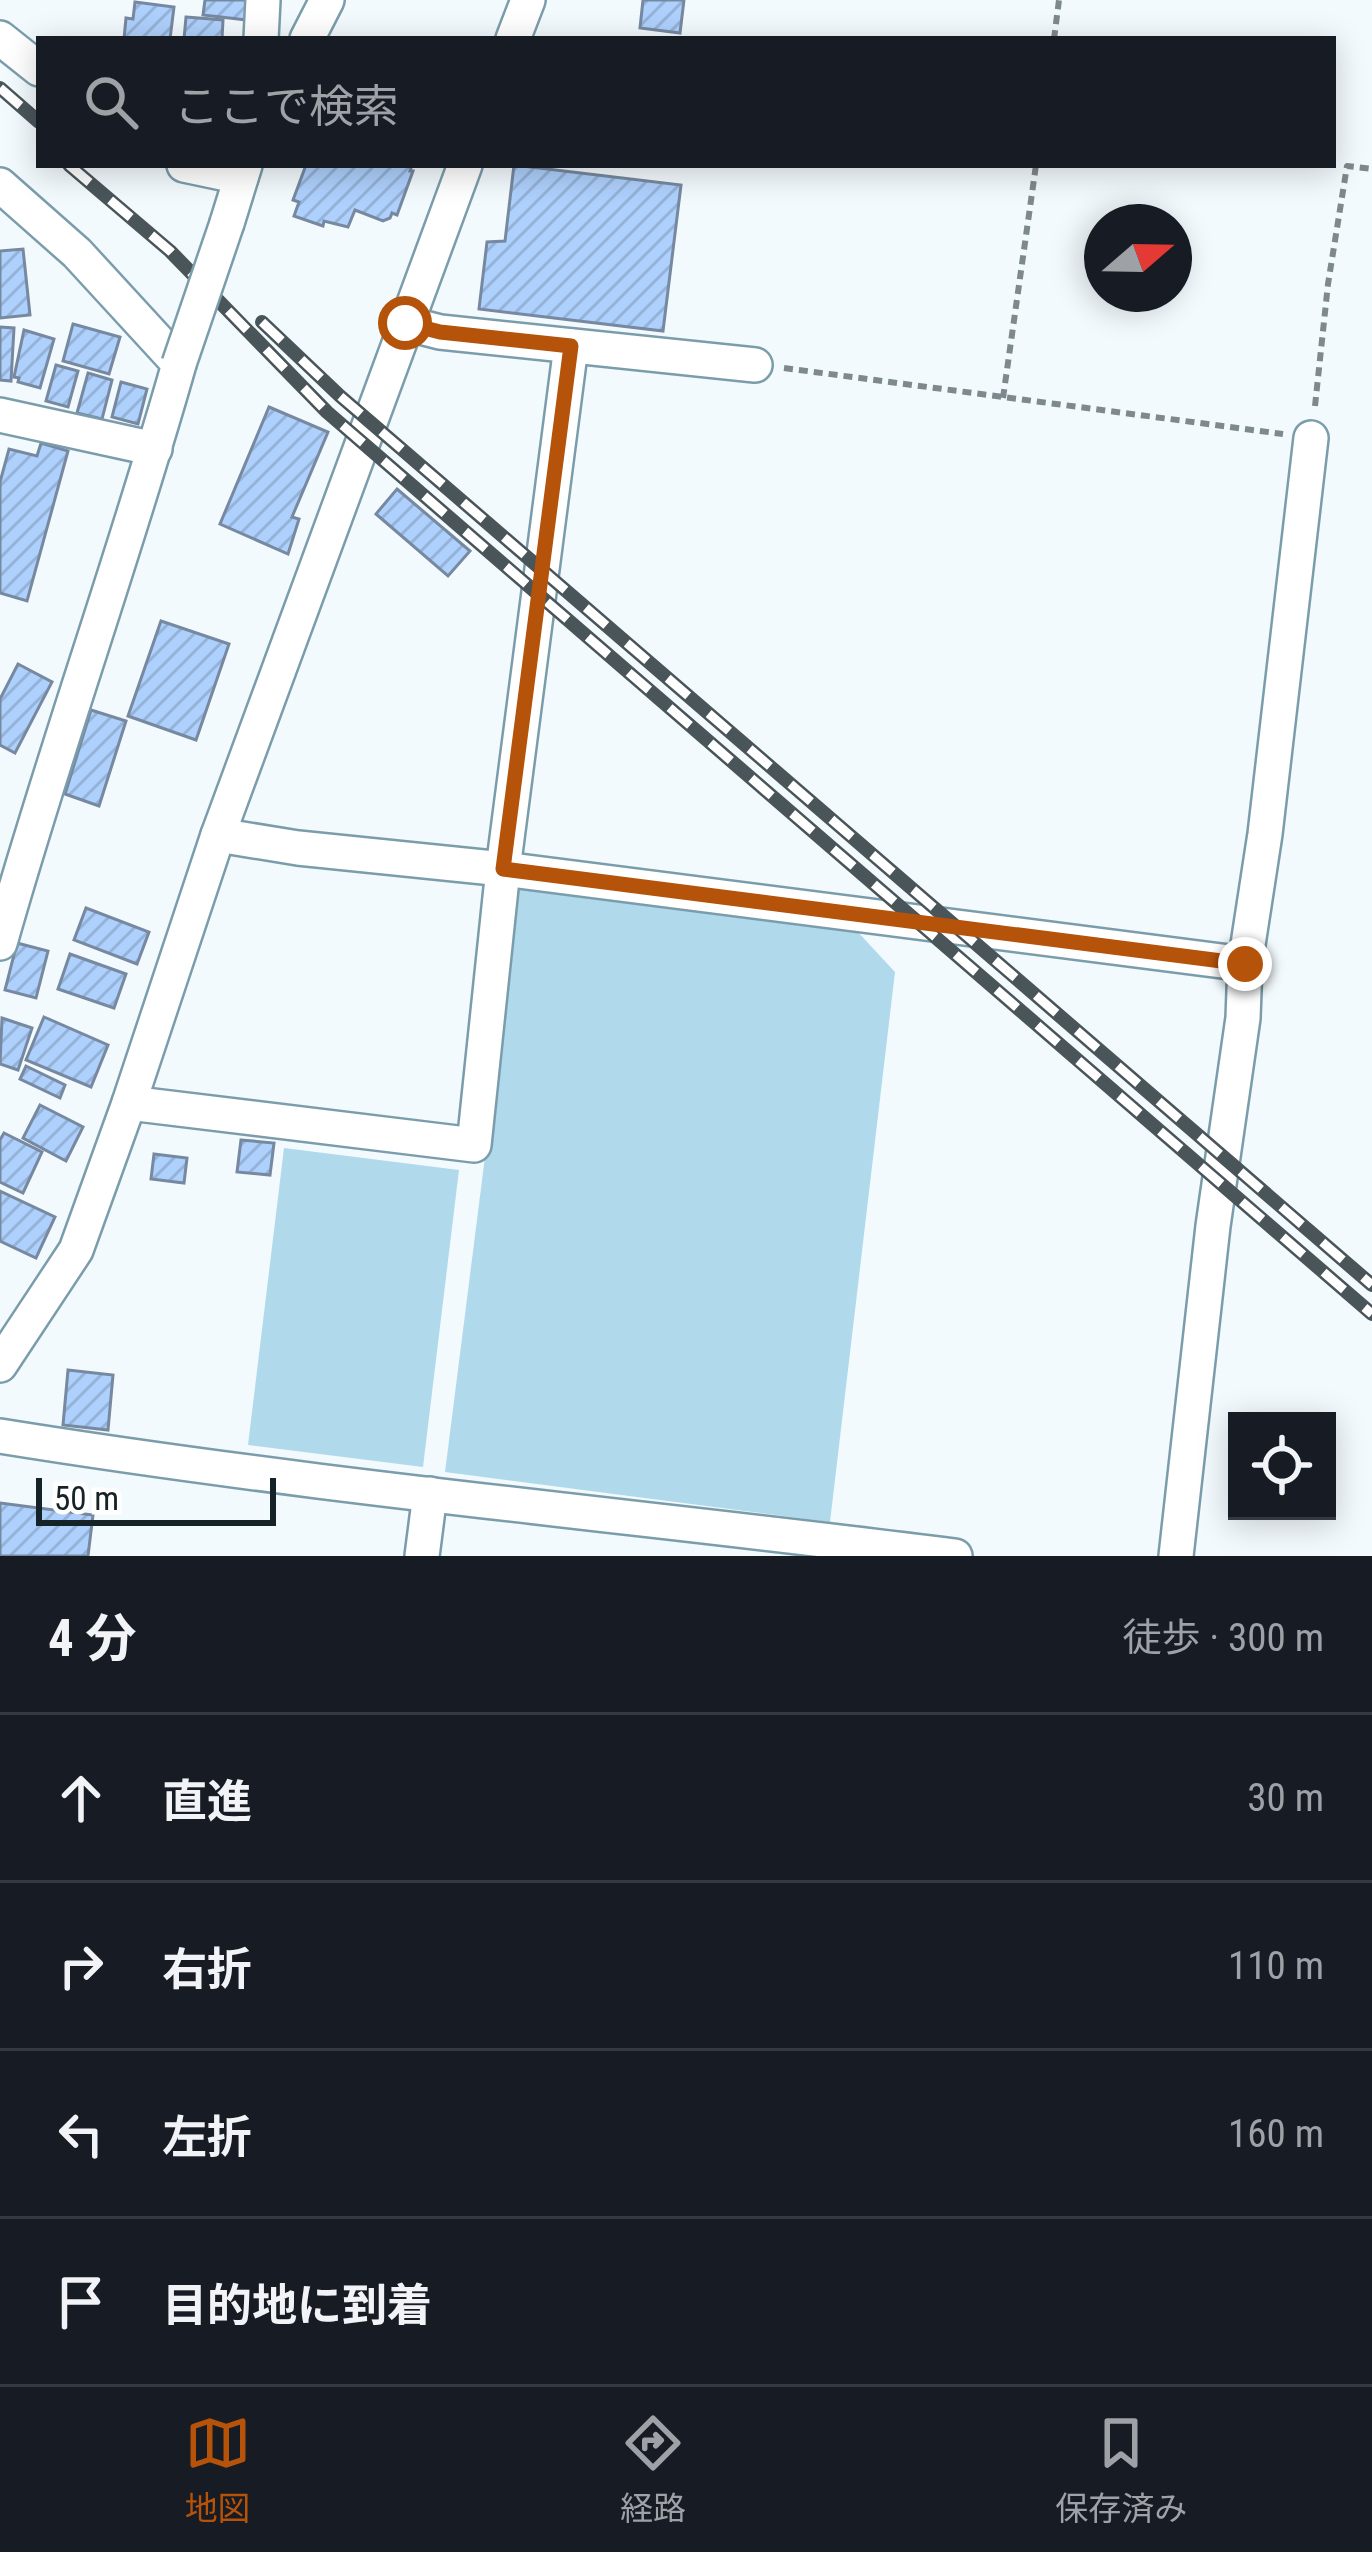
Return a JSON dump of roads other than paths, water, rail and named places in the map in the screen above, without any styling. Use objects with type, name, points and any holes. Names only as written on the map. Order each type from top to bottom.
[{"type":"street","points":[[261,36],[262,0]]},
{"type":"street","points":[[309,36],[327,0]]},
{"type":"street","points":[[514,36],[528,0]]},
{"type":"street","points":[[0,38],[36,67]]},
{"type":"street","points":[[0,1365],[76,1250],[218,835],[464,168]]},
{"type":"street","points":[[0,943],[243,171]]},
{"type":"street","points":[[0,185],[76,253],[179,364]]},
{"type":"street","points":[[405,323],[440,332],[755,365]]},
{"type":"street","points":[[129,1103],[474,1145],[503,869],[571,346]]},
{"type":"street","points":[[0,415],[155,449]]},
{"type":"street","points":[[1176,1556],[1311,438]]},
{"type":"street","points":[[218,835],[1245,964]]},
{"type":"street","points":[[0,1436],[430,1494],[955,1556]]},
{"type":"street","points":[[422,1556],[430,1494]]},
{"type":"railway","points":[[0,88],[36,119]]},
{"type":"railway","points":[[73,168],[170,251],[327,412],[1372,1314]]},
{"type":"railway","points":[[262,322],[340,396],[1372,1285]]}]
